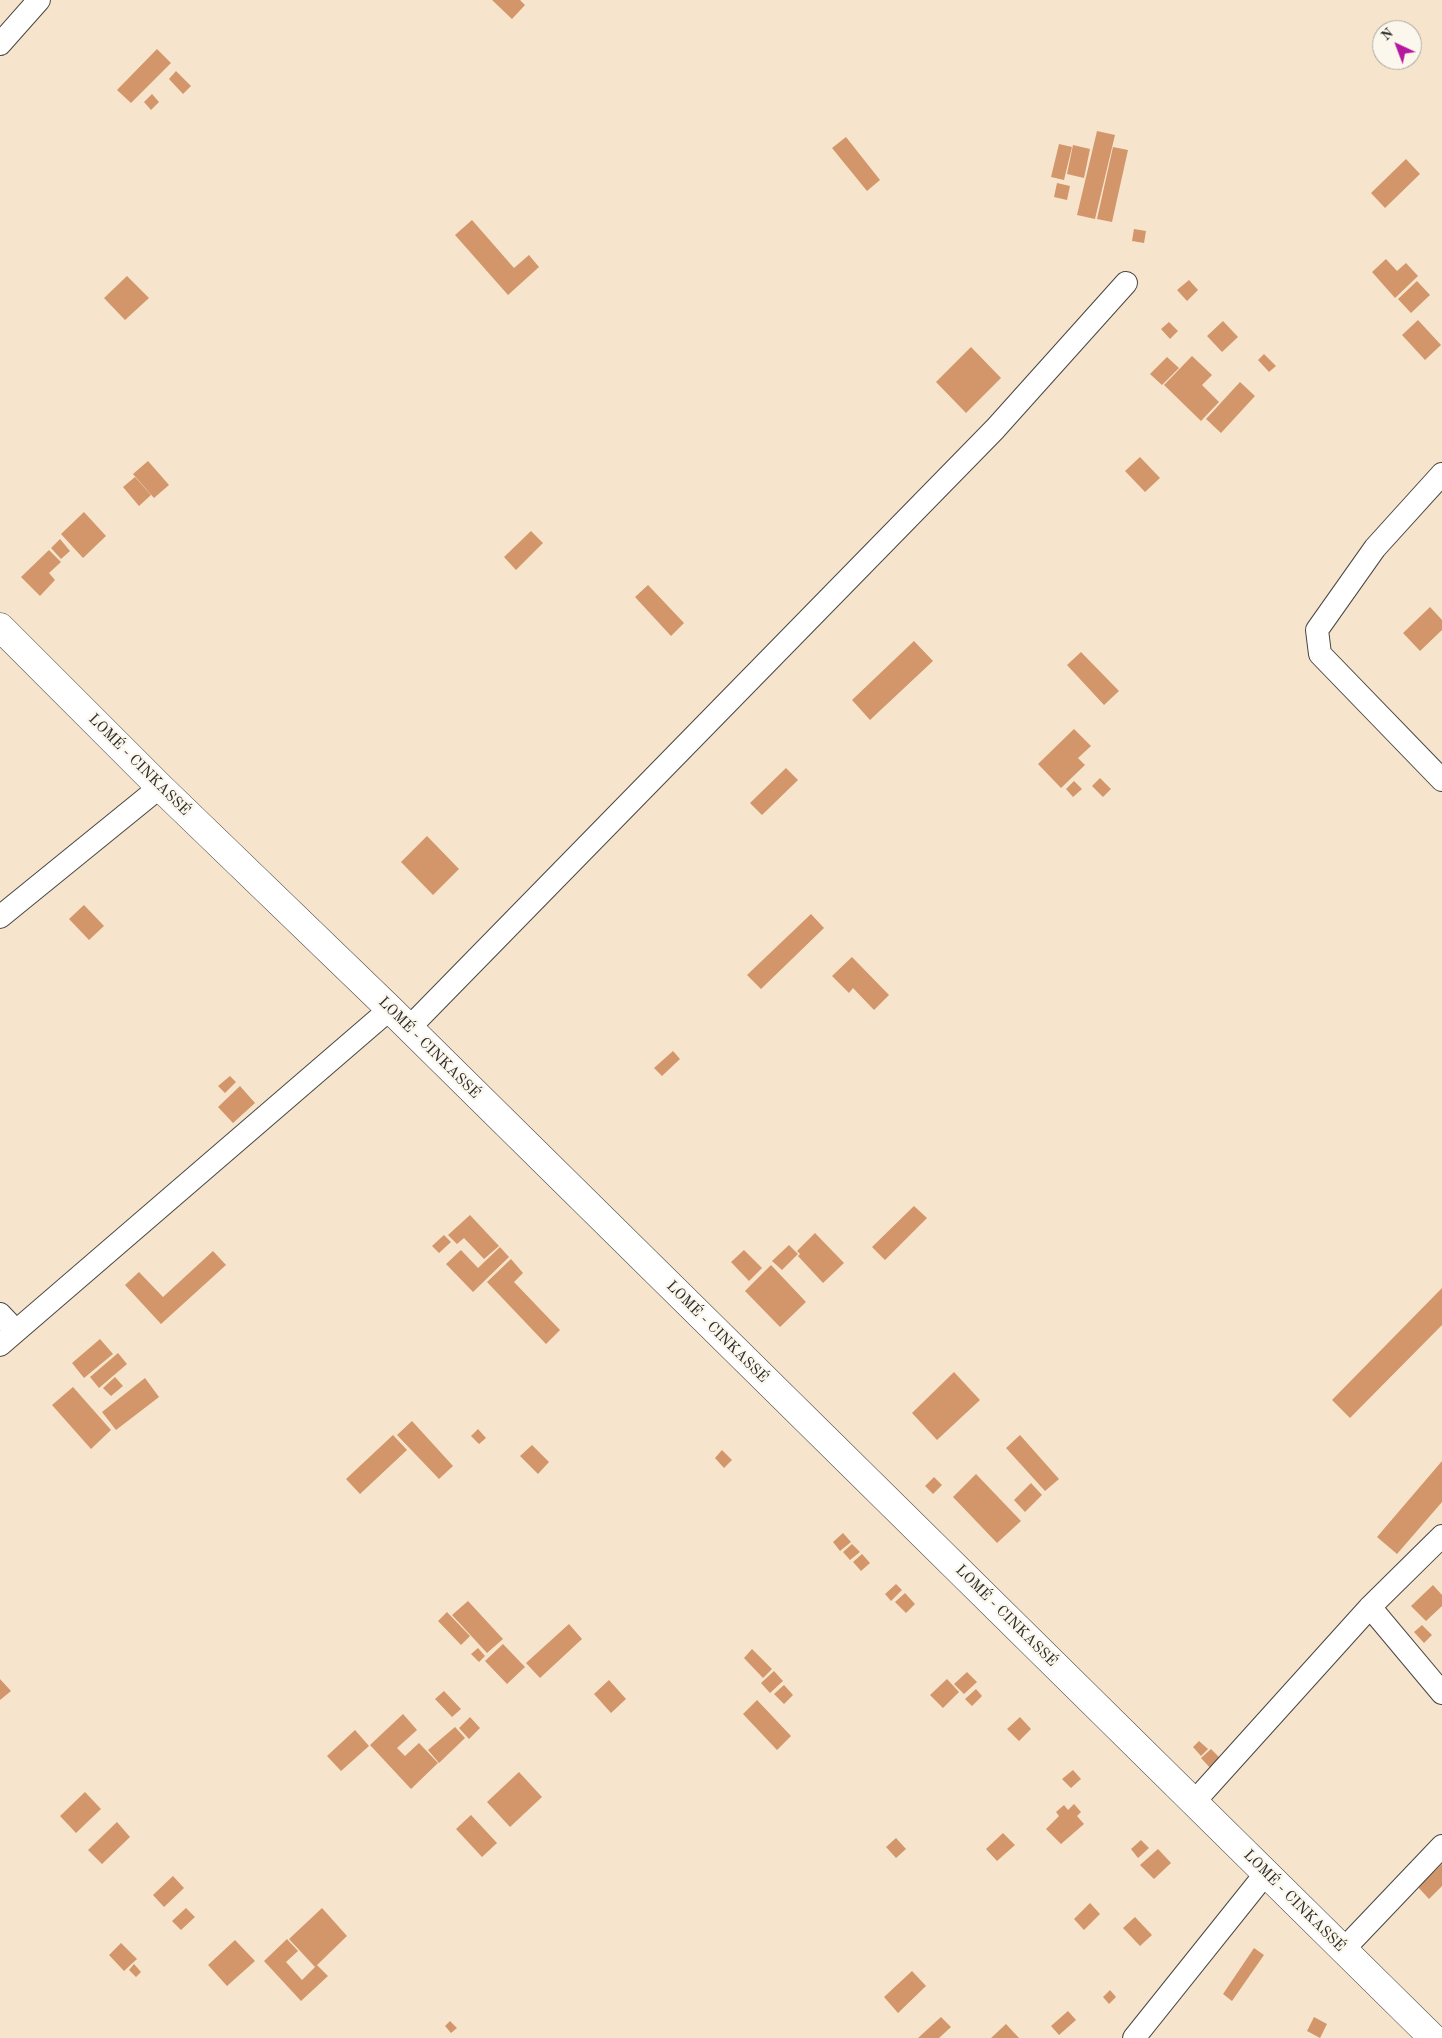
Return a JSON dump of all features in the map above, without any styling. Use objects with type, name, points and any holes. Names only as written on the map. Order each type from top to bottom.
[{"type":"highway","name":"LOMÉ - CINKASSÉ","points":[[0,628],[160,787],[399,1018],[1433,2038]]},
{"type":"street","points":[[0,44],[39,0]]},
{"type":"street","points":[[0,1314],[8,1338],[399,1018],[995,429],[1126,282]]},
{"type":"street","points":[[1442,474],[1375,548],[1317,630],[1320,654],[1442,780]]},
{"type":"street","points":[[0,917],[160,787]]},
{"type":"street","points":[[1194,1802],[1370,1607],[1442,1536]]},
{"type":"street","points":[[1370,1607],[1442,1693]]},
{"type":"street","points":[[1343,1950],[1442,1846]]},
{"type":"street","points":[[1134,2038],[1266,1873]]},
{"type":"building","points":[[492,0],[520,0],[525,5],[512,19]]},
{"type":"building","points":[[157,49],[171,63],[131,103],[117,90]]},
{"type":"building","points":[[176,71],[191,86],[183,94],[169,79]]},
{"type":"building","points":[[152,94],[159,102],[151,110],[144,102]]},
{"type":"building","points":[[1097,131],[1115,135],[1095,219],[1077,215]]},
{"type":"building","points":[[846,137],[880,180],[867,191],[832,148]]},
{"type":"building","points":[[1059,144],[1072,147],[1064,180],[1051,177]]},
{"type":"building","points":[[1073,145],[1090,149],[1084,178],[1067,174]]},
{"type":"building","points":[[1113,147],[1128,150],[1112,222],[1097,219]]},
{"type":"building","points":[[1406,159],[1420,174],[1385,208],[1371,193]]},
{"type":"building","points":[[1057,183],[1070,186],[1067,200],[1054,197]]},
{"type":"building","points":[[472,220],[514,268],[529,255],[539,267],[508,295],[455,235]]},
{"type":"building","points":[[1134,229],[1146,231],[1144,243],[1132,241]]},
{"type":"building","points":[[1386,259],[1397,271],[1406,263],[1418,276],[1395,298],[1372,272]]},
{"type":"building","points":[[127,276],[149,298],[125,320],[104,298]]},
{"type":"building","points":[[1189,280],[1198,290],[1187,301],[1177,290]]},
{"type":"building","points":[[1417,281],[1430,295],[1411,313],[1398,299]]},
{"type":"building","points":[[1418,320],[1441,345],[1425,360],[1402,335]]},
{"type":"building","points":[[1223,321],[1238,337],[1222,352],[1207,336]]},
{"type":"building","points":[[1169,322],[1178,331],[1170,339],[1161,329]]},
{"type":"building","points":[[971,347],[1001,378],[966,413],[936,382]]},
{"type":"building","points":[[1264,354],[1276,366],[1269,372],[1258,360]]},
{"type":"building","points":[[1192,356],[1212,375],[1202,385],[1219,402],[1201,421],[1164,385]]},
{"type":"building","points":[[1167,357],[1179,368],[1162,385],[1150,374]]},
{"type":"building","points":[[1240,382],[1255,396],[1221,433],[1206,419]]},
{"type":"building","points":[[1140,457],[1160,478],[1145,492],[1125,471]]},
{"type":"building","points":[[148,461],[169,485],[154,498],[133,474]]},
{"type":"building","points":[[135,477],[151,495],[139,506],[123,487]]},
{"type":"building","points":[[84,512],[106,536],[83,558],[61,534]]},
{"type":"building","points":[[531,531],[543,543],[516,570],[504,557]]},
{"type":"building","points":[[60,539],[70,551],[61,559],[51,548]]},
{"type":"building","points":[[49,550],[61,562],[49,573],[55,580],[40,596],[21,577]]},
{"type":"building","points":[[648,585],[684,623],[671,636],[635,597]]},
{"type":"building","points":[[1430,607],[1442,620],[1442,630],[1420,651],[1403,633]]},
{"type":"building","points":[[914,641],[933,661],[870,720],[852,700]]},
{"type":"building","points":[[1081,652],[1119,691],[1104,705],[1067,665]]},
{"type":"building","points":[[1074,729],[1091,746],[1078,758],[1085,765],[1061,788],[1038,764]]},
{"type":"building","points":[[786,768],[798,780],[762,815],[750,803]]},
{"type":"building","points":[[1100,778],[1111,789],[1103,797],[1092,786]]},
{"type":"building","points":[[1074,781],[1082,789],[1073,797],[1066,789]]},
{"type":"building","points":[[427,836],[459,869],[433,895],[401,862]]},
{"type":"building","points":[[84,905],[104,926],[89,940],[69,919]]},
{"type":"building","points":[[811,914],[824,928],[761,989],[747,975]]},
{"type":"building","points":[[852,957],[889,995],[874,1010],[853,988],[849,993],[832,976]]},
{"type":"building","points":[[673,1051],[680,1059],[662,1076],[654,1068]]},
{"type":"building","points":[[230,1076],[236,1082],[225,1093],[218,1086]]},
{"type":"building","points":[[240,1086],[255,1103],[233,1123],[218,1107]]},
{"type":"building","points":[[914,1206],[927,1218],[885,1260],[872,1247]]},
{"type":"building","points":[[470,1215],[499,1246],[484,1259],[464,1238],[457,1244],[448,1235]]},
{"type":"building","points":[[815,1233],[844,1263],[823,1283],[798,1256],[800,1254],[797,1251]]},
{"type":"building","points":[[444,1235],[451,1242],[439,1253],[432,1246]]},
{"type":"building","points":[[789,1245],[798,1254],[782,1270],[772,1261]]},
{"type":"building","points":[[500,1247],[509,1257],[473,1292],[446,1264],[461,1250],[478,1268]]},
{"type":"building","points":[[744,1250],[762,1268],[749,1281],[731,1262]]},
{"type":"building","points":[[213,1251],[226,1265],[161,1324],[125,1285],[139,1272],[163,1297]]},
{"type":"building","points":[[511,1259],[523,1273],[514,1282],[560,1330],[546,1344],[487,1282]]},
{"type":"building","points":[[771,1265],[806,1302],[780,1327],[745,1291]]},
{"type":"building","points":[[1442,1288],[1442,1325],[1350,1418],[1332,1400]]},
{"type":"building","points":[[100,1339],[113,1354],[84,1378],[72,1363]]},
{"type":"building","points":[[118,1353],[127,1364],[99,1388],[90,1377]]},
{"type":"building","points":[[954,1372],[980,1400],[937,1440],[912,1413]]},
{"type":"building","points":[[115,1377],[123,1386],[111,1396],[103,1388]]},
{"type":"building","points":[[145,1378],[159,1397],[116,1430],[102,1412]]},
{"type":"building","points":[[73,1387],[111,1430],[91,1449],[52,1405]]},
{"type":"building","points":[[412,1421],[453,1466],[439,1479],[397,1435]]},
{"type":"building","points":[[478,1429],[486,1438],[479,1444],[471,1436]]},
{"type":"building","points":[[393,1435],[407,1450],[360,1494],[346,1479]]},
{"type":"building","points":[[1020,1435],[1059,1479],[1045,1491],[1006,1448]]},
{"type":"building","points":[[532,1445],[549,1462],[538,1474],[520,1456]]},
{"type":"building","points":[[722,1450],[732,1460],[724,1468],[715,1458]]},
{"type":"building","points":[[1442,1461],[1442,1502],[1397,1554],[1377,1537]]},
{"type":"building","points":[[976,1474],[1021,1521],[997,1543],[953,1497]]},
{"type":"building","points":[[934,1477],[942,1485],[933,1494],[925,1486]]},
{"type":"building","points":[[1031,1483],[1042,1495],[1025,1512],[1014,1500]]},
{"type":"building","points":[[843,1533],[851,1542],[840,1551],[833,1542]]},
{"type":"building","points":[[852,1544],[860,1552],[850,1560],[843,1552]]},
{"type":"building","points":[[862,1554],[870,1563],[861,1571],[853,1562]]},
{"type":"building","points":[[896,1584],[902,1590],[891,1601],[885,1594]]},
{"type":"building","points":[[1433,1585],[1442,1595],[1442,1606],[1426,1621],[1411,1606]]},
{"type":"building","points":[[905,1593],[915,1604],[906,1613],[895,1602]]},
{"type":"building","points":[[468,1601],[503,1639],[487,1653],[452,1615]]},
{"type":"building","points":[[447,1612],[470,1636],[461,1645],[438,1621]]},
{"type":"building","points":[[569,1624],[582,1639],[540,1678],[526,1663]]},
{"type":"building","points":[[1422,1625],[1432,1635],[1424,1643],[1414,1632]]},
{"type":"building","points":[[503,1644],[525,1667],[507,1684],[485,1661]]},
{"type":"building","points":[[478,1648],[485,1656],[479,1662],[471,1654]]},
{"type":"building","points":[[752,1649],[772,1669],[763,1678],[744,1658]]},
{"type":"building","points":[[774,1671],[783,1681],[770,1693],[761,1683]]},
{"type":"building","points":[[967,1672],[977,1682],[964,1694],[954,1684]]},
{"type":"building","points":[[0,1679],[11,1691],[0,1700]]},
{"type":"building","points":[[947,1679],[959,1692],[943,1708],[930,1695]]},
{"type":"building","points":[[609,1680],[626,1699],[611,1713],[594,1694]]},
{"type":"building","points":[[784,1685],[793,1695],[784,1704],[774,1694]]},
{"type":"building","points":[[976,1689],[982,1696],[972,1706],[965,1699]]},
{"type":"building","points":[[444,1691],[461,1709],[452,1717],[435,1699]]},
{"type":"building","points":[[757,1700],[791,1736],[777,1750],[743,1714]]},
{"type":"building","points":[[403,1714],[417,1730],[397,1748],[405,1756],[419,1743],[438,1763],[411,1789],[370,1745]]},
{"type":"building","points":[[470,1717],[480,1728],[469,1739],[459,1728]]},
{"type":"building","points":[[1020,1717],[1031,1729],[1019,1741],[1007,1729]]},
{"type":"building","points":[[455,1727],[465,1738],[439,1763],[428,1750]]},
{"type":"building","points":[[355,1730],[369,1746],[341,1771],[327,1756]]},
{"type":"building","points":[[1199,1741],[1208,1749],[1201,1756],[1193,1747]]},
{"type":"building","points":[[1211,1749],[1222,1760],[1212,1770],[1201,1758]]},
{"type":"building","points":[[1073,1770],[1081,1779],[1071,1788],[1062,1779]]},
{"type":"building","points":[[519,1772],[542,1797],[510,1827],[487,1802]]},
{"type":"building","points":[[85,1792],[101,1809],[76,1833],[60,1816]]},
{"type":"building","points":[[1074,1804],[1081,1812],[1077,1816],[1084,1824],[1061,1844],[1046,1829],[1059,1816],[1056,1812],[1064,1805],[1068,1810]]},
{"type":"building","points":[[471,1815],[497,1843],[482,1857],[456,1829]]},
{"type":"building","points":[[117,1822],[130,1837],[102,1864],[88,1850]]},
{"type":"building","points":[[1003,1833],[1015,1845],[997,1861],[986,1849]]},
{"type":"building","points":[[896,1838],[906,1849],[896,1858],[886,1847]]},
{"type":"building","points":[[1141,1840],[1149,1848],[1138,1858],[1131,1849]]},
{"type":"building","points":[[1158,1849],[1171,1863],[1154,1879],[1140,1865]]},
{"type":"building","points":[[1442,1864],[1442,1886],[1429,1899],[1418,1887]]},
{"type":"building","points":[[173,1876],[184,1888],[164,1907],[153,1895]]},
{"type":"building","points":[[1090,1903],[1100,1914],[1084,1930],[1074,1919]]},
{"type":"building","points":[[186,1908],[195,1917],[181,1930],[172,1921]]},
{"type":"building","points":[[322,1908],[347,1936],[315,1967],[289,1939]]},
{"type":"building","points":[[1135,1917],[1152,1935],[1140,1946],[1123,1928]]},
{"type":"building","points":[[287,1939],[298,1951],[286,1962],[302,1980],[317,1965],[328,1976],[301,2001],[264,1961]]},
{"type":"building","points":[[235,1940],[255,1961],[227,1986],[208,1965]]},
{"type":"building","points":[[121,1943],[137,1959],[124,1971],[109,1955]]},
{"type":"building","points":[[1254,1948],[1264,1955],[1232,2001],[1223,1994]]},
{"type":"building","points":[[134,1964],[141,1972],[136,1977],[129,1970]]},
{"type":"building","points":[[912,1971],[926,1986],[898,2013],[884,1997]]},
{"type":"building","points":[[1110,1990],[1116,1997],[1109,2004],[1103,1997]]},
{"type":"building","points":[[1068,2011],[1076,2020],[1059,2035],[1051,2026]]},
{"type":"building","points":[[941,2017],[951,2027],[939,2038],[918,2038]]},
{"type":"building","points":[[1314,2017],[1327,2024],[1320,2038],[1307,2031]]},
{"type":"building","points":[[450,2021],[457,2028],[451,2033],[445,2026]]},
{"type":"building","points":[[1006,2024],[1019,2038],[991,2038]]}]
